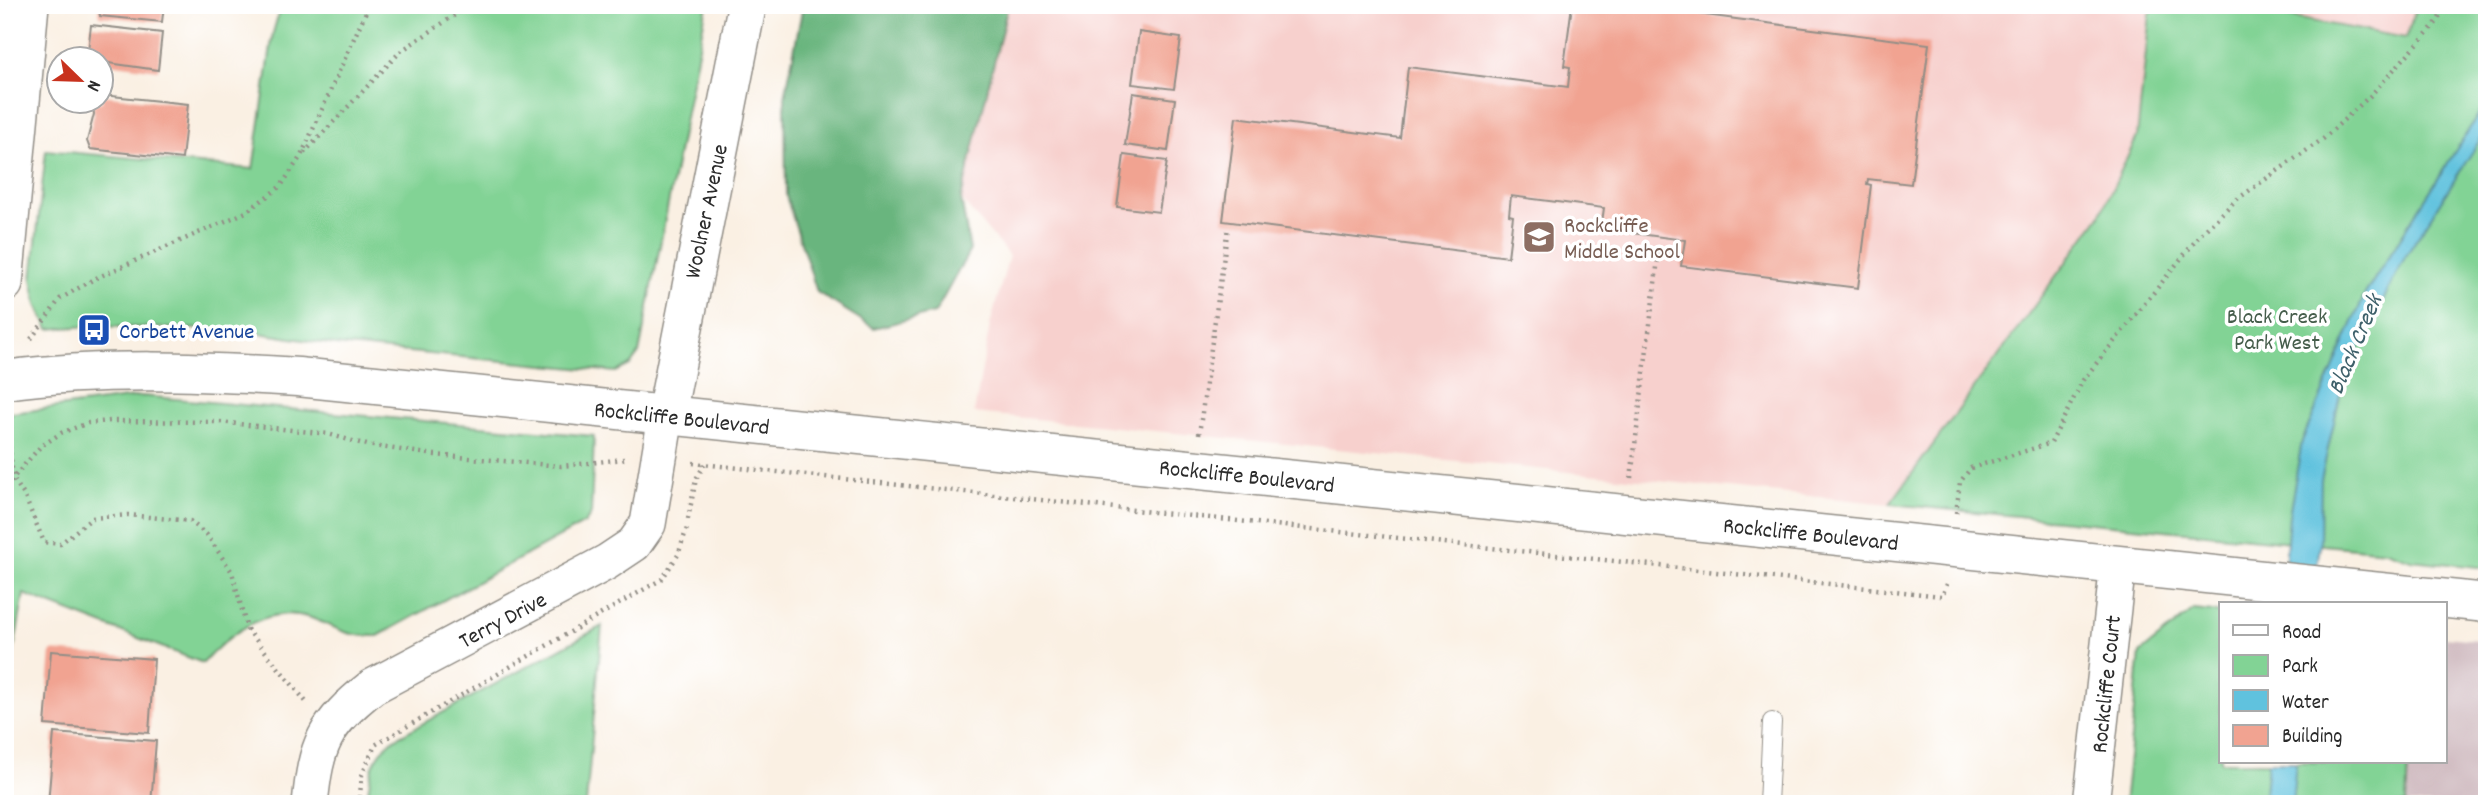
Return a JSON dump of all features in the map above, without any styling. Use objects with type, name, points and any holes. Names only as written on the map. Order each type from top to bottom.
[{"type":"street","points":[[5,284],[31,5]]},
{"type":"street","name":"Woolner Avenue","points":[[666,416],[747,5]]},
{"type":"street","name":"Rockcliffe Boulevard","points":[[6,396],[40,375],[173,370],[324,379],[1835,534],[1952,550],[2118,564],[2487,603]]},
{"type":"street","name":"Terry Drive","points":[[310,804],[314,764],[328,729],[350,705],[372,687],[607,562],[634,544],[648,524],[666,416]]},
{"type":"street","name":"Rockcliffe Court","points":[[2091,804],[2118,564]]},
{"type":"lane","points":[[1768,804],[1772,722]]},
{"type":"path","points":[[26,346],[60,299],[94,279],[246,212],[281,186],[301,156],[369,5]]},
{"type":"path","points":[[301,156],[401,51],[470,5]]},
{"type":"path","points":[[705,464],[1942,596],[1948,579],[1960,482],[1970,468],[2051,443],[2083,380],[2201,234],[2236,200],[2323,139],[2371,95],[2437,22],[2446,5]]},
{"type":"path","points":[[1199,439],[1228,227]]},
{"type":"path","points":[[1631,484],[1660,243]]},
{"type":"path","points":[[6,396],[13,478],[24,495],[44,542],[60,544],[92,518],[128,515],[190,521],[206,535],[232,572],[247,629],[328,729]]},
{"type":"path","points":[[5,494],[13,478],[40,447],[61,433],[88,423],[133,420],[220,422],[328,434],[367,445],[435,455],[561,466],[626,459]]},
{"type":"shaded area","name":"Rockcliffe Middle School","points":[[1008,5],[2158,5],[2150,14],[2137,137],[2099,217],[1890,504],[974,413],[990,325],[1009,256],[961,199]]},
{"type":"shaded area","points":[[2223,5],[2417,5],[2406,38]]},
{"type":"shaded area","points":[[2446,637],[2487,641],[2487,804],[2406,804],[2408,764],[2446,764]]},
{"type":"green space","points":[[281,5],[707,5],[639,353],[630,365],[616,372],[336,345],[239,330],[91,326],[49,329],[37,305],[32,279],[46,150],[253,169],[273,33]]},
{"type":"green space","points":[[803,5],[1008,5],[961,199],[970,250],[935,313],[874,328],[817,292],[786,196],[785,97]]},
{"type":"green space","name":"Black Creek Park West","points":[[2158,5],[2223,5],[2406,38],[2417,5],[2487,5],[2487,568],[2411,560],[2386,551],[1890,504],[2099,217],[2137,137],[2150,14]]},
{"type":"green space","points":[[142,396],[594,436],[591,514],[585,523],[378,636],[350,633],[311,618],[280,615],[265,618],[238,632],[203,663],[24,594],[5,699],[5,414]]},
{"type":"green space","points":[[2194,610],[2219,613],[2219,764],[2408,764],[2406,804],[2124,804],[2140,653]]},
{"type":"green space","points":[[602,626],[586,804],[367,804],[373,767],[380,753],[394,739]]},
{"type":"water","name":"Black Creek","points":[[2487,101],[2487,129],[2404,259],[2344,378],[2321,480],[2320,546],[2311,602],[2282,602],[2289,516],[2302,441],[2365,294]]},
{"type":"water","points":[[2268,764],[2296,764],[2292,804],[2264,804]]},
{"type":"building","points":[[98,5],[164,5],[162,22],[100,16]]},
{"type":"building","points":[[1572,5],[1628,5],[1929,44],[1911,184],[1868,179],[1867,184],[1871,185],[1858,288],[1681,266],[1685,240],[1601,229],[1604,208],[1511,196],[1509,215],[1513,216],[1508,257],[1223,221],[1236,117],[1400,138],[1408,67],[1568,87],[1570,67],[1564,66]]},
{"type":"building","points":[[91,25],[162,33],[158,70],[116,64],[116,46],[89,46]]},
{"type":"building","points":[[1139,32],[1181,38],[1174,89],[1132,84]]},
{"type":"building","points":[[1133,93],[1175,99],[1168,151],[1125,145]]},
{"type":"building","points":[[116,96],[188,104],[182,159],[90,149],[87,141],[93,116],[116,116]]},
{"type":"building","points":[[1124,155],[1167,161],[1159,212],[1117,207]]},
{"type":"building","points":[[51,651],[154,659],[149,733],[45,725]]},
{"type":"building","points":[[54,733],[156,741],[151,804],[48,804]]},
{"type":"place","name":"Rockcliffe Middle School","points":[[1539,237]]},
{"type":"place","name":"Corbett Avenue","points":[[94,330]]}]
